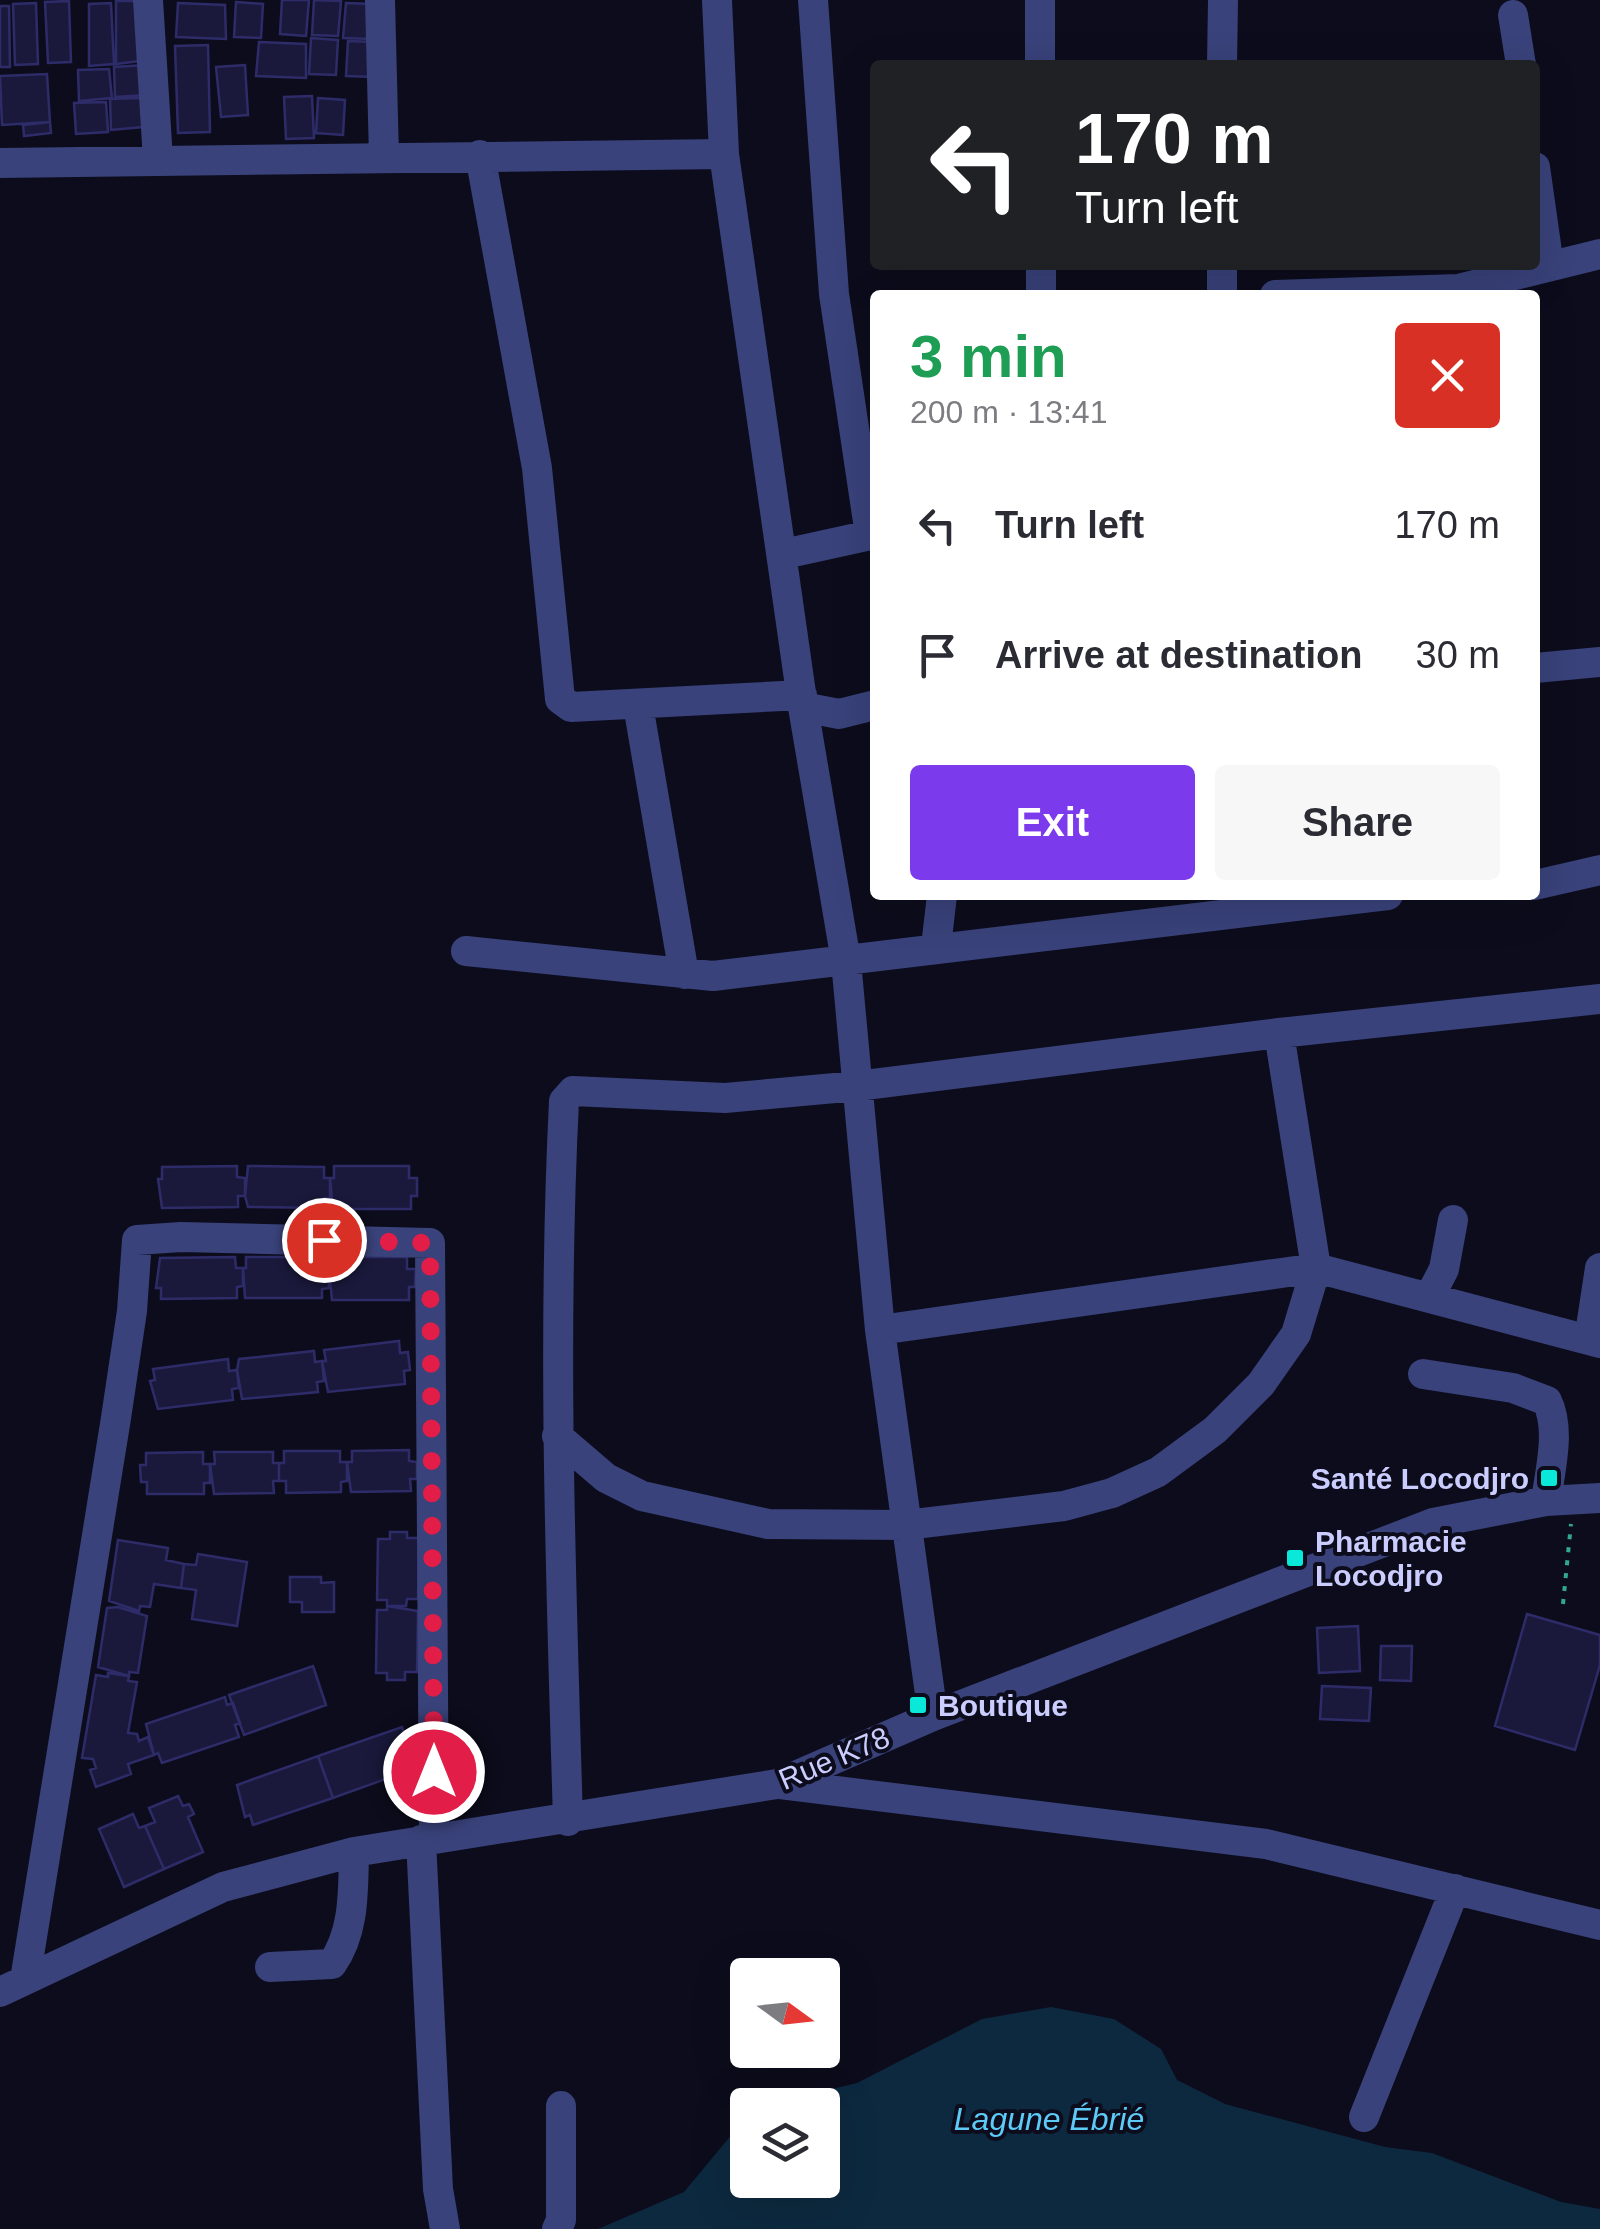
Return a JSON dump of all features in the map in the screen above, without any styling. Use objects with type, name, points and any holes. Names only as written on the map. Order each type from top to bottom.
[{"type":"street","points":[[148,0],[158,160]]},
{"type":"street","points":[[380,0],[384,157]]},
{"type":"street","points":[[717,0],[724,154],[802,701],[846,960],[880,1330],[933,1716]]},
{"type":"street","points":[[813,0],[834,294],[870,516]]},
{"type":"street","points":[[1040,0],[1040,60]]},
{"type":"street","points":[[1222,60],[1224,0]]},
{"type":"street","points":[[1514,15],[1519,60]]},
{"type":"street","points":[[0,163],[724,154]]},
{"type":"street","points":[[480,155],[537,468],[560,699],[571,708],[802,701],[839,714],[870,705]]},
{"type":"street","points":[[1540,202],[1549,266]]},
{"type":"street","points":[[1540,268],[1600,254]]},
{"type":"street","points":[[1443,290],[1532,270]]},
{"type":"street","points":[[784,554],[870,536]]},
{"type":"street","points":[[1540,668],[1600,662]]},
{"type":"street","points":[[638,705],[684,974]]},
{"type":"street","points":[[1540,884],[1600,870]]},
{"type":"street","points":[[936,947],[941,900]]},
{"type":"street","points":[[466,951],[536,955],[713,976],[1233,903],[1287,900]]},
{"type":"street","points":[[568,1820],[557,1436],[557,1234],[567,1096],[579,1091],[725,1098],[857,1086],[1278,1033],[1600,1000]]},
{"type":"street","points":[[557,1436],[606,1478],[642,1496],[768,1524],[906,1525],[1064,1506],[1112,1493],[1158,1472],[1215,1430],[1261,1384],[1296,1334],[1316,1268],[1278,1033]]},
{"type":"street","points":[[1428,1298],[1444,1269],[1453,1220]]},
{"type":"street","points":[[13,1986],[119,1400],[137,1240],[181,1237],[430,1243],[428,1839],[437,2173],[445,2229]]},
{"type":"street","points":[[880,1330],[1316,1268],[1594,1342],[1600,1268]]},
{"type":"street","points":[[1423,1374],[1512,1388],[1547,1401],[1553,1413],[1553,1441],[1573,1500]]},
{"type":"street","name":"Rue K78","points":[[13,1986],[223,1888],[354,1852],[777,1784],[933,1716],[1433,1523],[1573,1500]]},
{"type":"street","points":[[777,1784],[1266,1844],[1600,1925]]},
{"type":"street","points":[[270,1968],[332,1964],[342,1949],[352,1909],[354,1852]]},
{"type":"street","points":[[1364,2117],[1455,1890]]},
{"type":"street","points":[[557,2229],[561,2220],[561,2106]]},
{"type":"path","points":[[1563,1604],[1573,1500]]},
{"type":"water","name":"Lagune Ébrié","points":[[1051,2007],[1114,2019],[1161,2049],[1177,2080],[1225,2104],[1385,2147],[1432,2153],[1561,2202],[1600,2209],[1600,2229],[598,2229],[684,2192],[730,2137],[730,2198],[840,2198],[840,2088],[836,2088],[857,2083],[982,2019]]},
{"type":"building","points":[[282,0],[309,0],[306,36],[280,34]]},
{"type":"building","points":[[314,0],[341,1],[338,36],[312,35]]},
{"type":"building","points":[[69,1],[71,62],[48,63],[45,2]]},
{"type":"building","points":[[116,1],[138,1],[140,61],[116,64]]},
{"type":"building","points":[[236,2],[263,4],[261,38],[234,37]]},
{"type":"building","points":[[36,3],[38,64],[15,65],[13,4]]},
{"type":"building","points":[[111,3],[114,64],[89,66],[89,4]]},
{"type":"building","points":[[178,3],[225,5],[226,39],[176,37]]},
{"type":"building","points":[[346,3],[372,4],[370,39],[343,38]]},
{"type":"building","points":[[0,6],[9,6],[10,67],[0,67]]},
{"type":"building","points":[[311,38],[338,40],[336,75],[309,74]]},
{"type":"building","points":[[348,41],[375,42],[373,77],[346,76]]},
{"type":"building","points":[[259,42],[306,44],[306,78],[256,76]]},
{"type":"building","points":[[208,45],[210,132],[178,133],[175,46]]},
{"type":"building","points":[[145,65],[147,95],[115,97],[114,67]]},
{"type":"building","points":[[245,65],[248,115],[221,117],[216,67]]},
{"type":"building","points":[[109,69],[112,98],[79,101],[78,70]]},
{"type":"building","points":[[47,74],[50,122],[2,125],[0,76]]},
{"type":"building","points":[[312,96],[314,138],[286,139],[284,97]]},
{"type":"building","points":[[141,98],[143,127],[111,130],[110,99]]},
{"type":"building","points":[[318,98],[345,100],[343,135],[316,133]]},
{"type":"building","points":[[106,102],[108,132],[76,134],[74,103]]},
{"type":"building","points":[[50,122],[51,133],[24,136],[23,125]]},
{"type":"building","points":[[237,1166],[237,1177],[245,1178],[245,1196],[238,1196],[238,1207],[162,1208],[158,1179],[162,1179],[162,1167]]},
{"type":"building","points":[[248,1166],[324,1167],[324,1178],[330,1178],[330,1198],[324,1198],[324,1208],[248,1207]]},
{"type":"building","points":[[334,1166],[409,1166],[409,1178],[417,1178],[417,1196],[411,1196],[411,1209],[333,1209],[330,1178],[334,1178]]},
{"type":"building","points":[[235,1257],[236,1268],[243,1268],[243,1286],[237,1287],[237,1298],[161,1299],[161,1288],[156,1288],[160,1258]]},
{"type":"building","points":[[246,1257],[322,1257],[322,1269],[329,1269],[329,1288],[322,1289],[322,1298],[245,1298]]},
{"type":"building","points":[[332,1257],[407,1257],[407,1269],[416,1269],[415,1287],[409,1287],[409,1300],[332,1300]]},
{"type":"building","points":[[399,1341],[400,1353],[408,1352],[410,1370],[404,1371],[405,1384],[328,1392],[322,1361],[326,1361],[324,1350]]},
{"type":"building","points":[[314,1351],[315,1362],[322,1361],[324,1381],[317,1382],[318,1392],[242,1399],[239,1359]]},
{"type":"building","points":[[228,1359],[229,1371],[237,1370],[239,1388],[232,1389],[233,1400],[158,1409],[150,1381],[155,1380],[153,1369]]},
{"type":"building","points":[[409,1450],[409,1461],[417,1462],[417,1479],[410,1479],[411,1491],[351,1492],[347,1462],[352,1462],[352,1451]]},
{"type":"building","points":[[284,1451],[340,1451],[340,1462],[347,1462],[347,1481],[341,1482],[341,1492],[286,1493],[286,1481],[279,1481]]},
{"type":"building","points":[[203,1452],[203,1464],[210,1464],[210,1483],[204,1483],[204,1494],[147,1494],[147,1482],[141,1482],[140,1465],[146,1465],[146,1453]]},
{"type":"building","points":[[214,1452],[273,1452],[273,1463],[279,1463],[274,1493],[214,1494],[210,1464],[215,1464]]},
{"type":"building","points":[[390,1532],[407,1532],[407,1538],[419,1538],[418,1599],[407,1599],[406,1606],[387,1606],[387,1600],[377,1600],[378,1539],[390,1539]]},
{"type":"building","points":[[118,1540],[168,1548],[166,1560],[184,1564],[181,1588],[154,1584],[150,1607],[140,1606],[139,1611],[109,1601]]},
{"type":"building","points":[[198,1554],[247,1562],[237,1626],[192,1619],[196,1590],[181,1588],[184,1564],[196,1565]]},
{"type":"building","points":[[290,1577],[321,1577],[321,1583],[334,1582],[334,1612],[302,1612],[302,1602],[290,1602]]},
{"type":"building","points":[[387,1606],[418,1611],[417,1672],[405,1672],[405,1680],[387,1680],[387,1673],[376,1673],[377,1610],[387,1610]]},
{"type":"building","points":[[118,1607],[147,1616],[138,1673],[129,1672],[129,1676],[98,1667],[107,1608]]},
{"type":"building","points":[[1527,1614],[1600,1635],[1600,1665],[1575,1750],[1495,1726]]},
{"type":"building","points":[[1358,1626],[1360,1671],[1319,1673],[1317,1628]]},
{"type":"building","points":[[1381,1646],[1412,1646],[1411,1681],[1380,1680]]},
{"type":"building","points":[[313,1666],[326,1705],[244,1735],[229,1695]]},
{"type":"building","points":[[108,1673],[129,1676],[128,1681],[137,1682],[128,1733],[137,1734],[139,1741],[148,1737],[154,1755],[128,1764],[131,1774],[96,1787],[90,1770],[96,1768],[93,1759],[82,1758],[96,1675],[108,1677]]},
{"type":"building","points":[[1322,1686],[1371,1688],[1369,1721],[1320,1719]]},
{"type":"building","points":[[225,1697],[227,1705],[233,1703],[240,1723],[235,1725],[239,1737],[162,1763],[158,1753],[154,1755],[146,1724]]},
{"type":"building","points":[[402,1727],[416,1768],[333,1798],[318,1756]]},
{"type":"building","points":[[318,1756],[333,1798],[253,1825],[250,1815],[245,1817],[237,1785]]},
{"type":"building","points":[[178,1796],[194,1814],[188,1817],[203,1852],[164,1869],[145,1826],[155,1822],[149,1808]]},
{"type":"building","points":[[133,1814],[139,1828],[145,1826],[164,1869],[124,1887],[99,1829]]},
{"type":"place","name":"Santé Locodjro","points":[[1549,1478]]},
{"type":"place","name":"Pharmacie Locodjro","points":[[1295,1558]]},
{"type":"place","name":"Boutique","points":[[918,1705]]},
{"type":"route","points":[[324,1240],[430,1243],[434,1325],[434,1772]]}]
